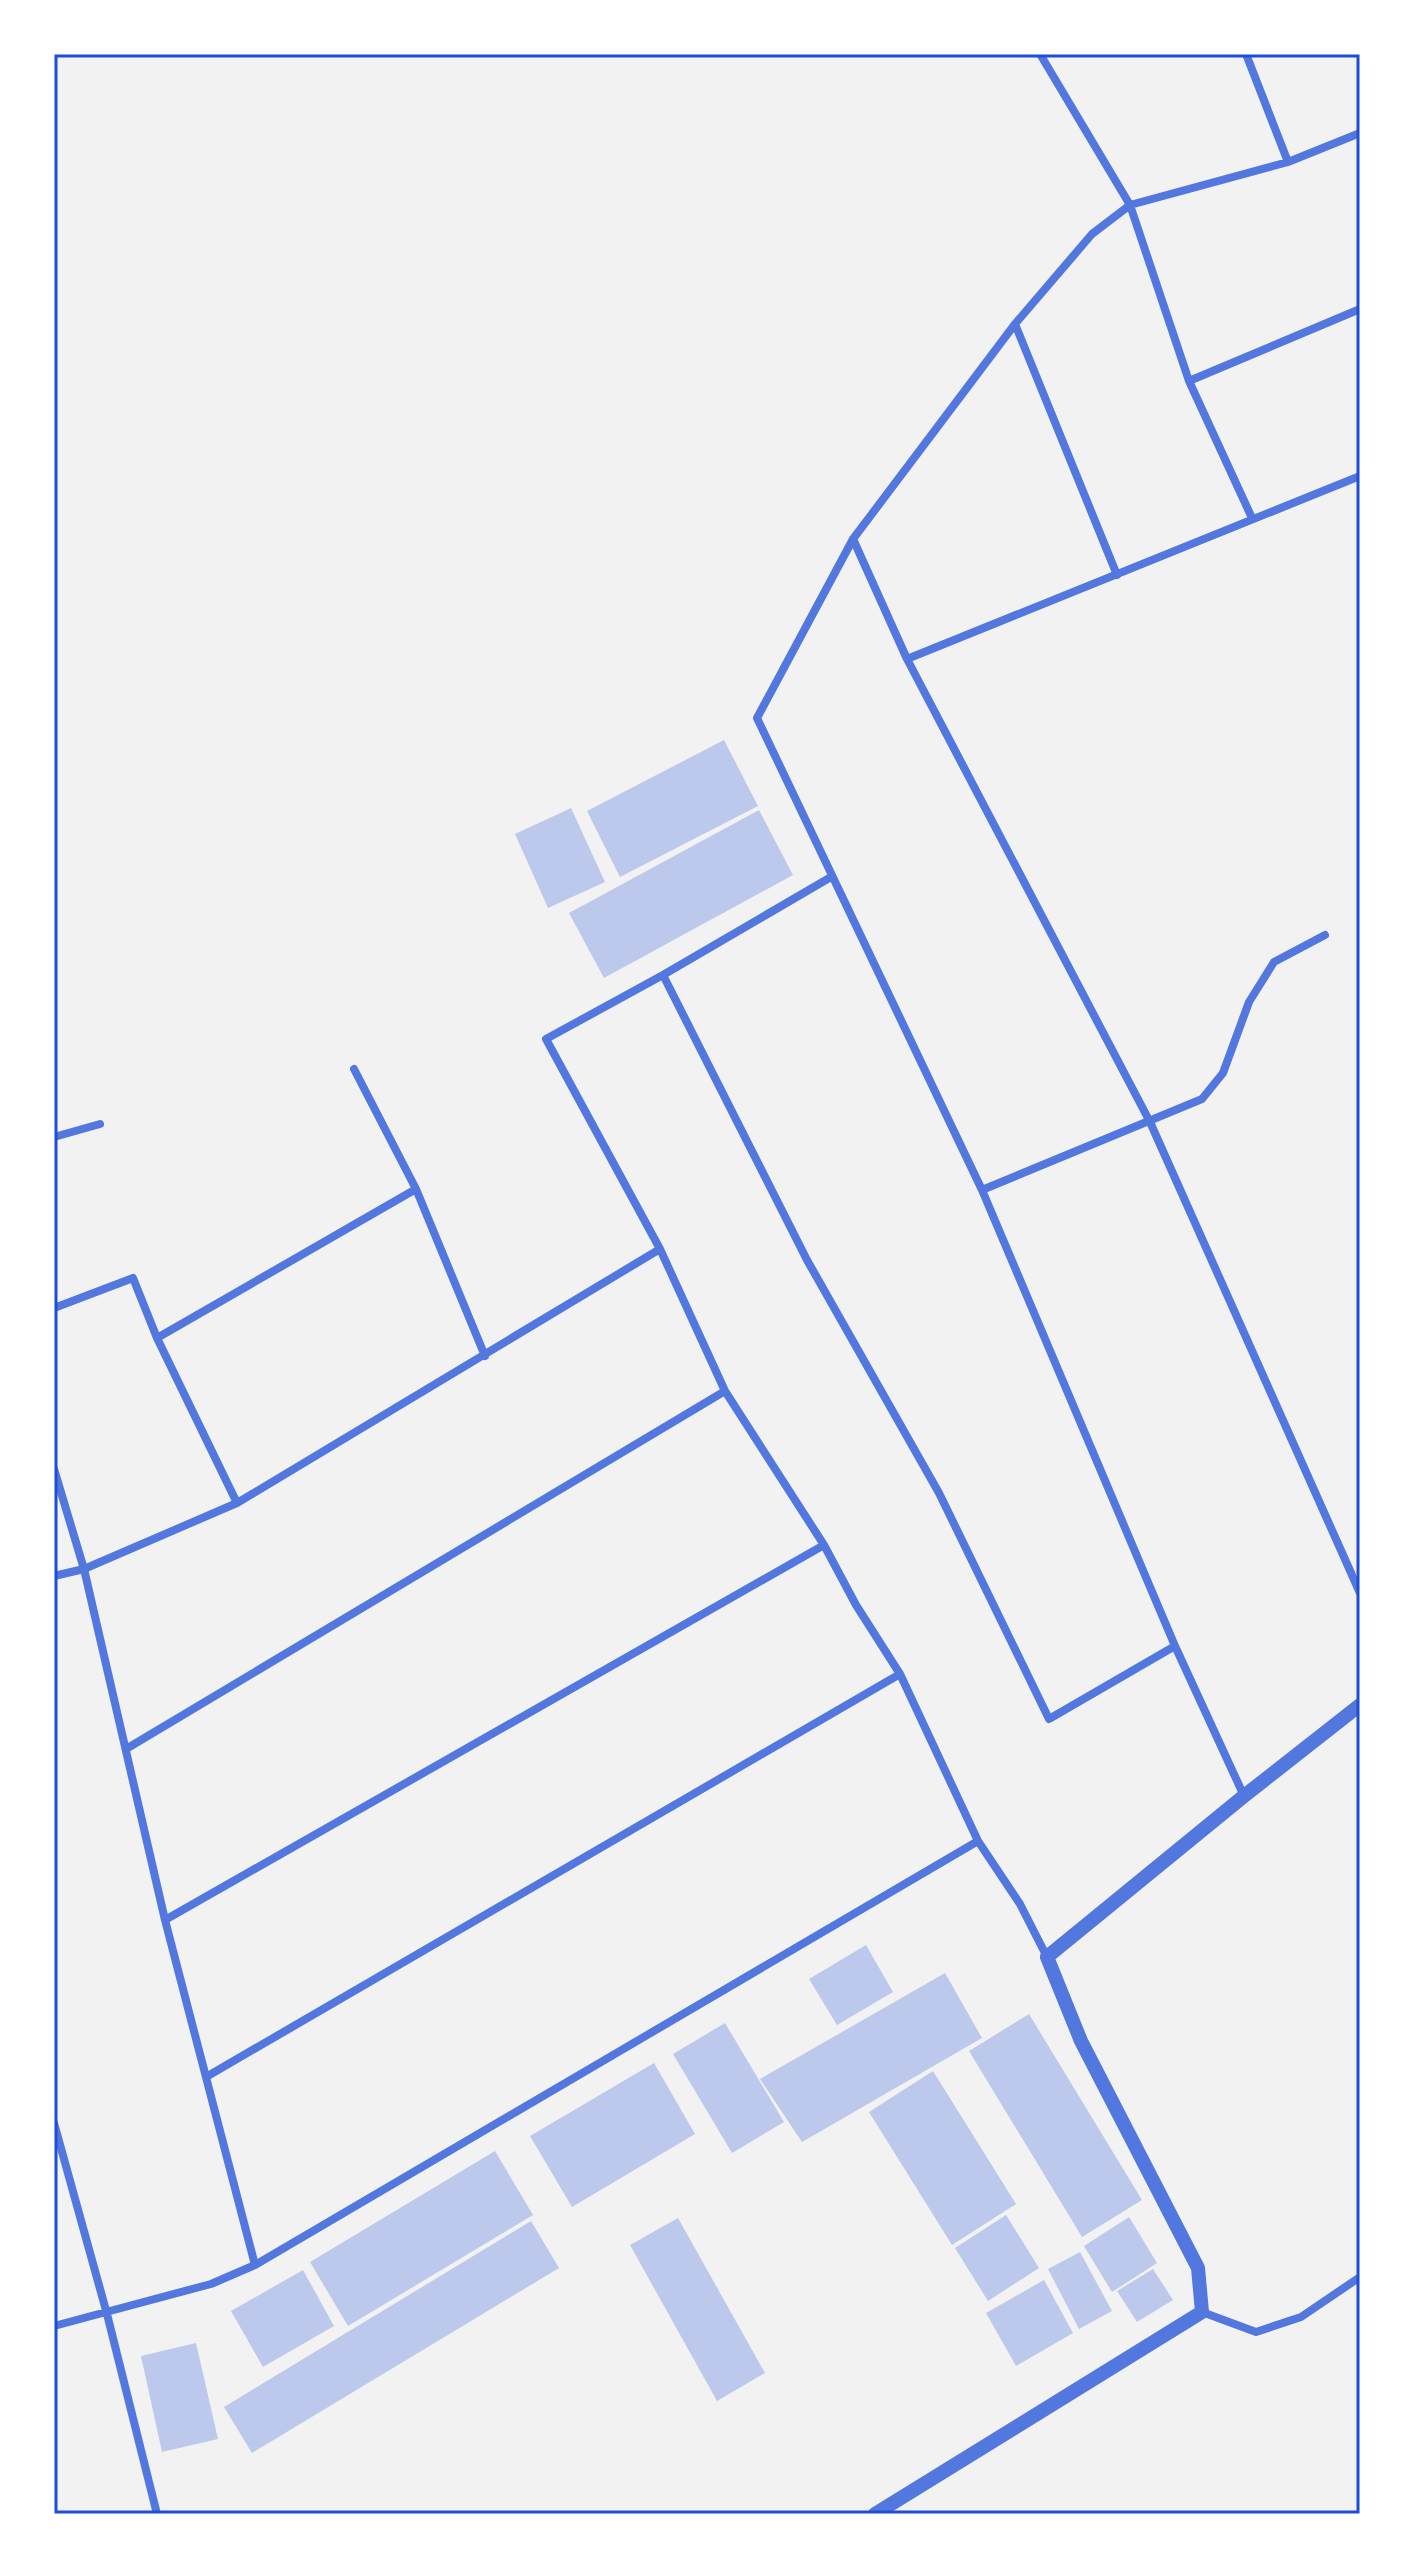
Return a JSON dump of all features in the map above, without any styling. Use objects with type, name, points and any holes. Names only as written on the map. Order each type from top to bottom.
[{"type":"street","points":[[1040,54],[1130,205],[1189,381],[1252,518]]},
{"type":"street","points":[[1246,54],[1288,162]]},
{"type":"street","points":[[1244,1796],[1175,1646],[982,1190],[757,718],[853,539],[1015,324],[1092,234],[1130,205],[1288,162],[1360,133]]},
{"type":"street","points":[[1189,381],[1360,309]]},
{"type":"street","points":[[1015,324],[1117,575]]},
{"type":"street","points":[[907,659],[1360,476]]},
{"type":"street","points":[[853,539],[907,659],[1150,1122],[1360,1593]]},
{"type":"street","points":[[831,877],[546,1039],[660,1249],[725,1391],[824,1545],[856,1605],[900,1674],[978,1841],[1020,1904],[1047,1957],[1081,2041],[1198,2268],[1202,2312]]},
{"type":"street","points":[[982,1190],[1202,1099],[1223,1073],[1249,1002],[1274,962],[1325,935]]},
{"type":"street","points":[[663,975],[807,1260],[939,1493],[1049,1719],[1175,1646]]},
{"type":"street","points":[[354,1069],[416,1189],[485,1356]]},
{"type":"street","points":[[54,1137],[100,1124]]},
{"type":"street","points":[[157,1338],[416,1189]]},
{"type":"street","points":[[54,1576],[84,1569],[237,1503],[660,1249]]},
{"type":"street","points":[[54,1308],[133,1278],[157,1338],[237,1503]]},
{"type":"street","points":[[126,1749],[725,1391]]},
{"type":"street","points":[[54,1469],[84,1569],[165,1920],[255,2265]]},
{"type":"street","points":[[165,1920],[824,1545]]},
{"type":"street","points":[[206,2077],[900,1674]]},
{"type":"street","points":[[1047,1957],[1360,1705]]},
{"type":"street","points":[[54,2326],[211,2284],[255,2265],[978,1841]]},
{"type":"street","points":[[54,2123],[107,2314],[157,2514]]},
{"type":"street","points":[[1202,2312],[1256,2332],[1301,2317],[1360,2277]]},
{"type":"street","points":[[875,2514],[1202,2312]]},
{"type":"building","points":[[724,740],[758,806],[620,877],[587,811]]},
{"type":"building","points":[[571,808],[605,882],[548,908],[515,834]]},
{"type":"building","points":[[759,810],[793,875],[604,978],[569,913]]},
{"type":"building","points":[[866,1945],[893,1992],[837,2025],[809,1979]]},
{"type":"building","points":[[945,1973],[982,2038],[802,2142],[760,2079]]},
{"type":"building","points":[[1029,2014],[1142,2200],[1082,2237],[969,2051]]},
{"type":"building","points":[[725,2023],[784,2122],[732,2153],[673,2054]]},
{"type":"building","points":[[654,2063],[695,2134],[572,2207],[530,2136]]},
{"type":"building","points":[[933,2071],[1016,2204],[952,2245],[869,2112]]},
{"type":"building","points":[[495,2151],[533,2215],[348,2326],[310,2262]]},
{"type":"building","points":[[1006,2215],[1039,2268],[988,2301],[955,2248]]},
{"type":"building","points":[[1129,2217],[1157,2263],[1112,2292],[1084,2246]]},
{"type":"building","points":[[678,2218],[765,2373],[717,2401],[630,2245]]},
{"type":"building","points":[[531,2221],[559,2268],[252,2453],[224,2407]]},
{"type":"building","points":[[1080,2252],[1112,2311],[1079,2329],[1048,2269]]},
{"type":"building","points":[[1153,2269],[1173,2300],[1137,2322],[1117,2291]]},
{"type":"building","points":[[303,2270],[334,2326],[263,2367],[231,2311]]},
{"type":"building","points":[[1044,2280],[1073,2333],[1016,2366],[986,2313]]},
{"type":"building","points":[[196,2343],[218,2439],[162,2452],[141,2356]]}]
